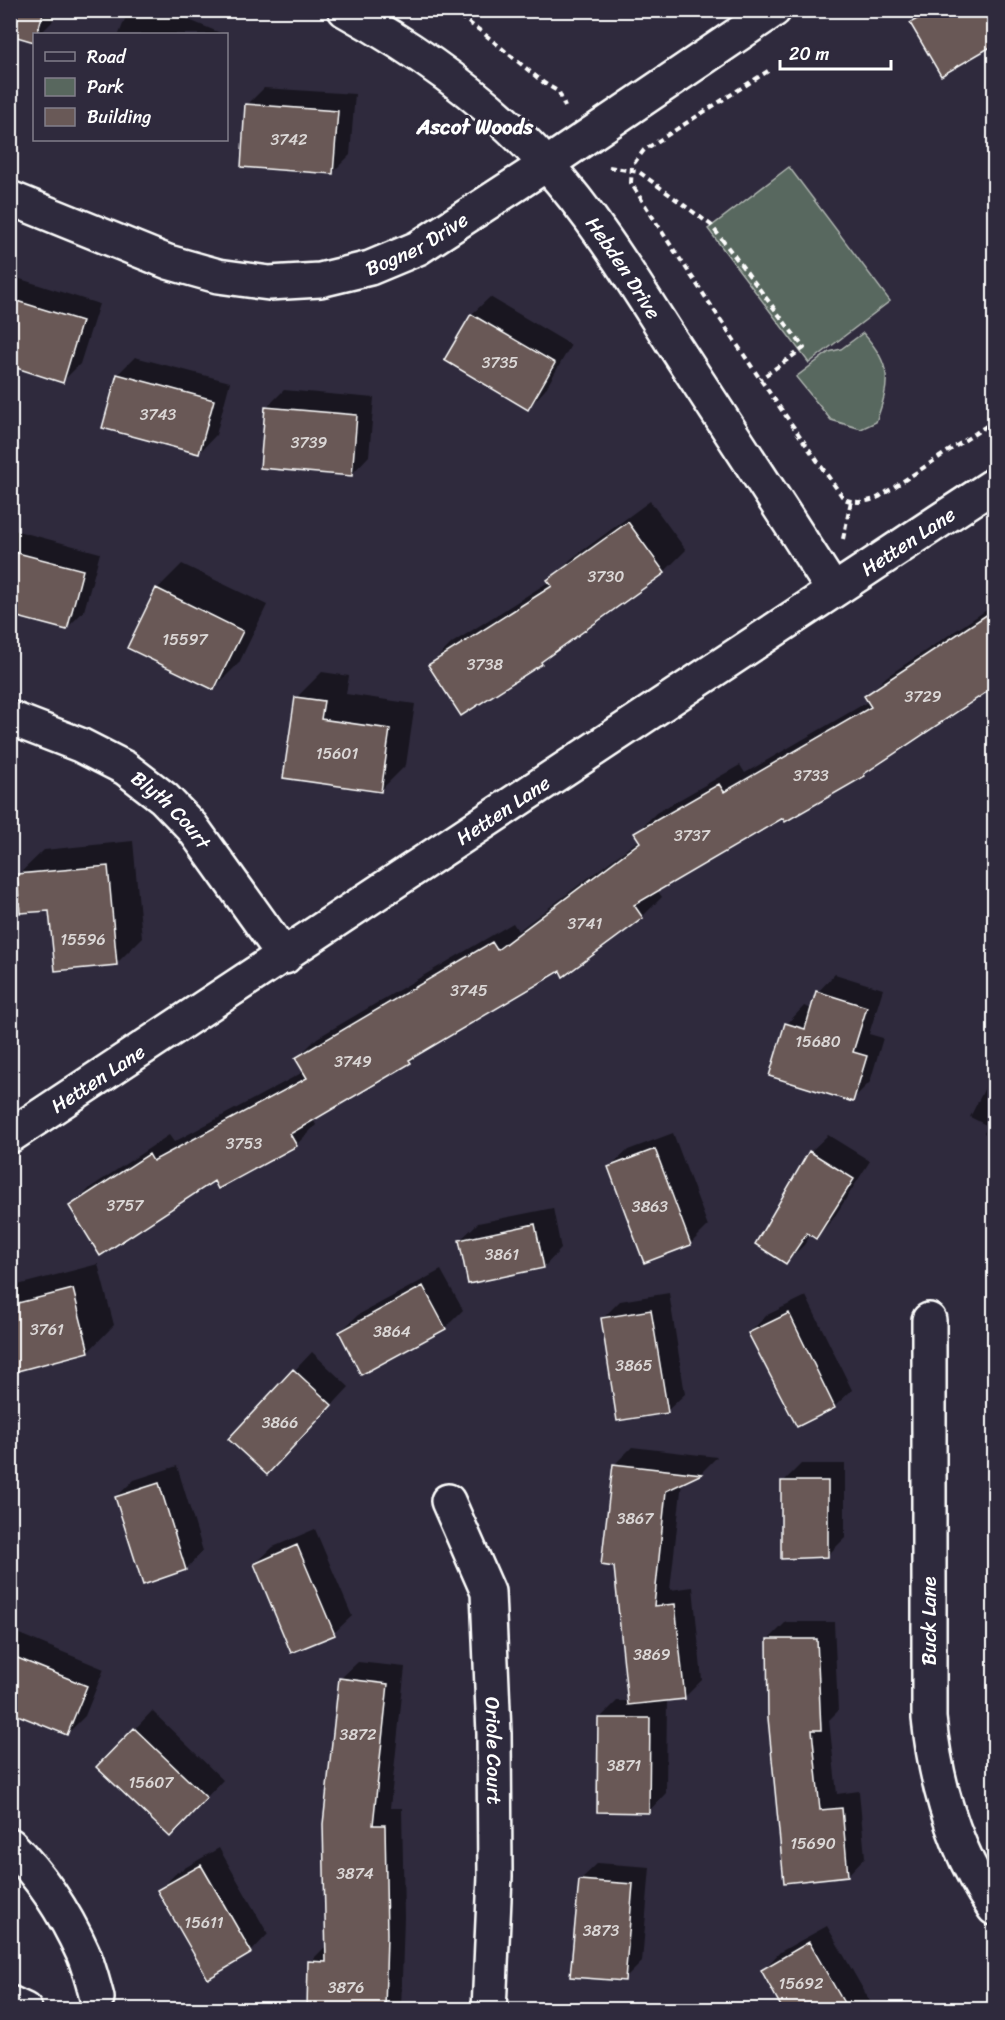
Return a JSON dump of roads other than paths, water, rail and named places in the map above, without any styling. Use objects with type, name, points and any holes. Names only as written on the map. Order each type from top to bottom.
[{"type":"street","name":"Hebden Drive","points":[[345,10],[393,37],[459,83],[547,164],[602,233],[833,590]]},
{"type":"street","name":"Bogner Drive","points":[[10,198],[168,262],[218,276],[268,283],[320,280],[370,268],[418,248],[547,164],[774,10]]},
{"type":"street","name":"Hetten Lane","points":[[10,1136],[285,957],[833,590],[994,485]]},
{"type":"street","name":"Blyth Court","points":[[10,718],[80,745],[125,768],[164,798],[192,827],[285,957]]},
{"type":"street","name":"Buck Lane","points":[[929,1320],[929,1718],[932,1753],[945,1809],[966,1862],[994,1908]]},
{"type":"street","name":"Oriole Court","points":[[448,1501],[488,1592],[494,1734],[495,1876],[489,2010]]},
{"type":"street","points":[[10,1845],[27,1862],[59,1906],[84,1955],[97,1998]]},
{"type":"street","points":[[10,2003],[25,2010]]},
{"type":"district","name":"Ascot Woods","points":[[475,127]]}]
